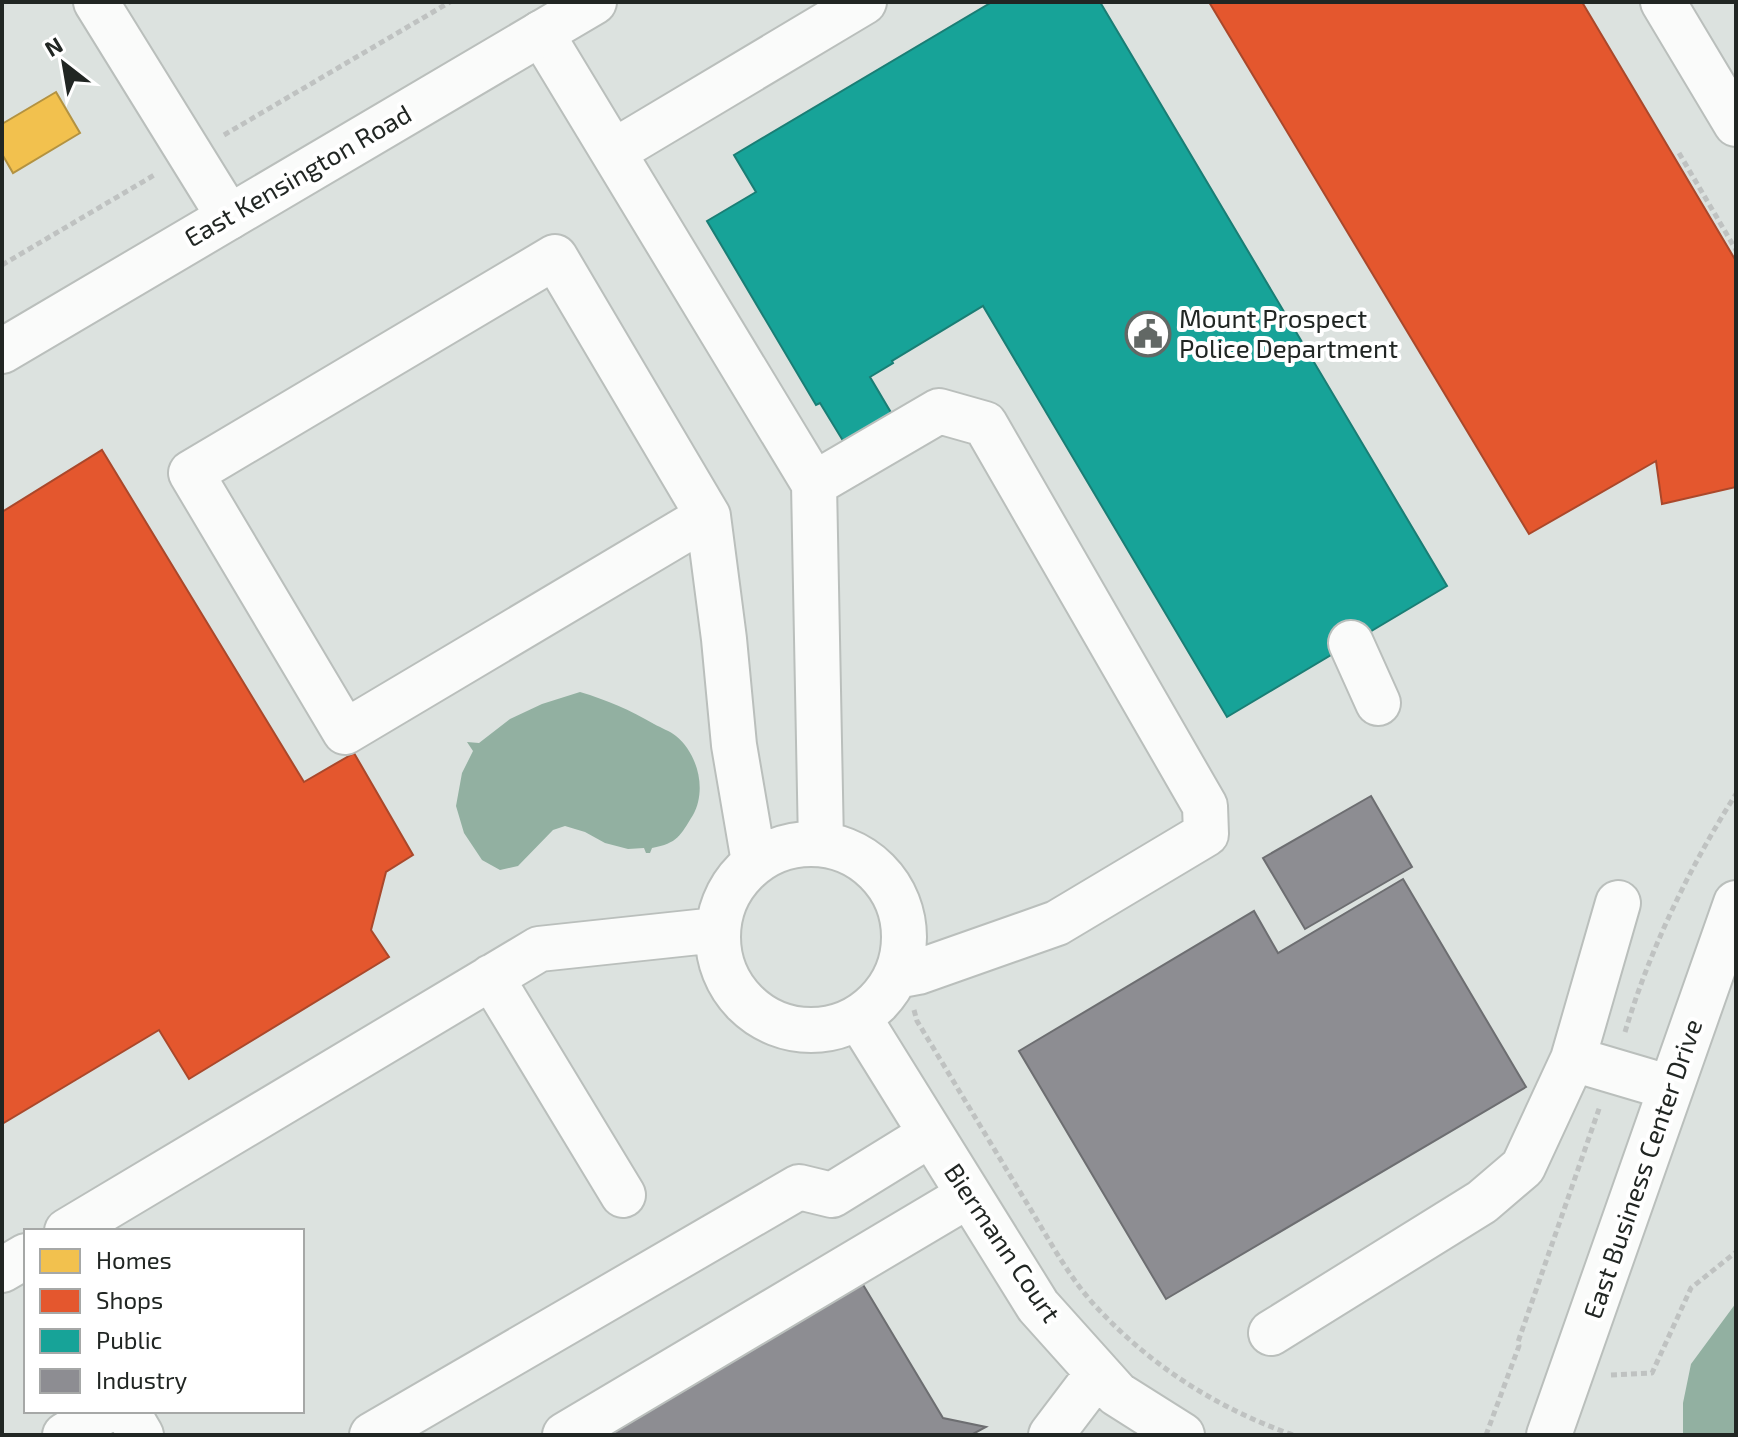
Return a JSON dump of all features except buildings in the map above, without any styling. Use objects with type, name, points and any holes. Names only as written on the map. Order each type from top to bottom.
[{"type":"street","points":[[96,2],[229,217]]},
{"type":"street","name":"East Kensington Road","points":[[2,351],[594,2]]},
{"type":"street","points":[[613,152],[864,2]]},
{"type":"street","points":[[1663,2],[1736,124]]},
{"type":"street","points":[[541,33],[814,484],[821,844]]},
{"type":"street","points":[[708,516],[345,732],[191,473],[555,257],[708,516],[734,745],[754,862]]},
{"type":"street","points":[[814,484],[939,411],[985,424],[1205,806],[1206,834],[1057,923],[907,974],[859,1018],[832,1029],[803,1031],[774,1024],[749,1009],[730,986],[719,959],[717,930],[723,904],[735,881],[754,862],[774,851],[797,844],[821,844],[849,851],[874,867],[892,890],[903,918],[907,974]]},
{"type":"street","points":[[1351,643],[1378,703]]},
{"type":"street","points":[[1271,1333],[1482,1202],[1523,1167],[1573,1059],[1618,903]]},
{"type":"street","name":"East Business Center Drive","points":[[1549,1435],[1736,903]]},
{"type":"street","points":[[70,1229],[539,949],[717,930]]},
{"type":"street","points":[[491,977],[623,1195]]},
{"type":"street","name":"Biermann Court","points":[[859,1018],[1038,1306],[1117,1394],[1182,1435]]},
{"type":"street","points":[[1573,1059],[1671,1088]]},
{"type":"street","points":[[372,1435],[799,1187],[832,1195],[931,1134]]},
{"type":"street","points":[[565,1435],[969,1195]]},
{"type":"street","points":[[2,1270],[24,1257]]},
{"type":"street","points":[[1051,1435],[1098,1373]]},
{"type":"street","points":[[65,1435],[102,1413]]},
{"type":"street","points":[[128,1413],[141,1435]]},
{"type":"path","points":[[1679,153],[1736,250]]},
{"type":"path","points":[[907,974],[917,1021],[1058,1255],[1098,1310],[1148,1356],[1196,1390],[1254,1420],[1293,1435]]},
{"type":"path","points":[[1608,1375],[1652,1373],[1691,1288],[1736,1252]]},
{"type":"shaded area","points":[[580,692],[636,714],[676,736],[684,744],[695,762],[700,784],[693,815],[677,838],[652,848],[650,853],[646,853],[644,848],[628,849],[605,843],[565,826],[553,830],[518,866],[500,870],[482,860],[464,833],[456,806],[462,773],[473,751],[467,742],[479,743],[510,719],[542,704]]},
{"type":"shaded area","points":[[1736,1303],[1736,1435],[1683,1435],[1683,1403],[1691,1364]]},
{"type":"place","name":"Mount Prospect Police Department","points":[[1148,334]]}]
